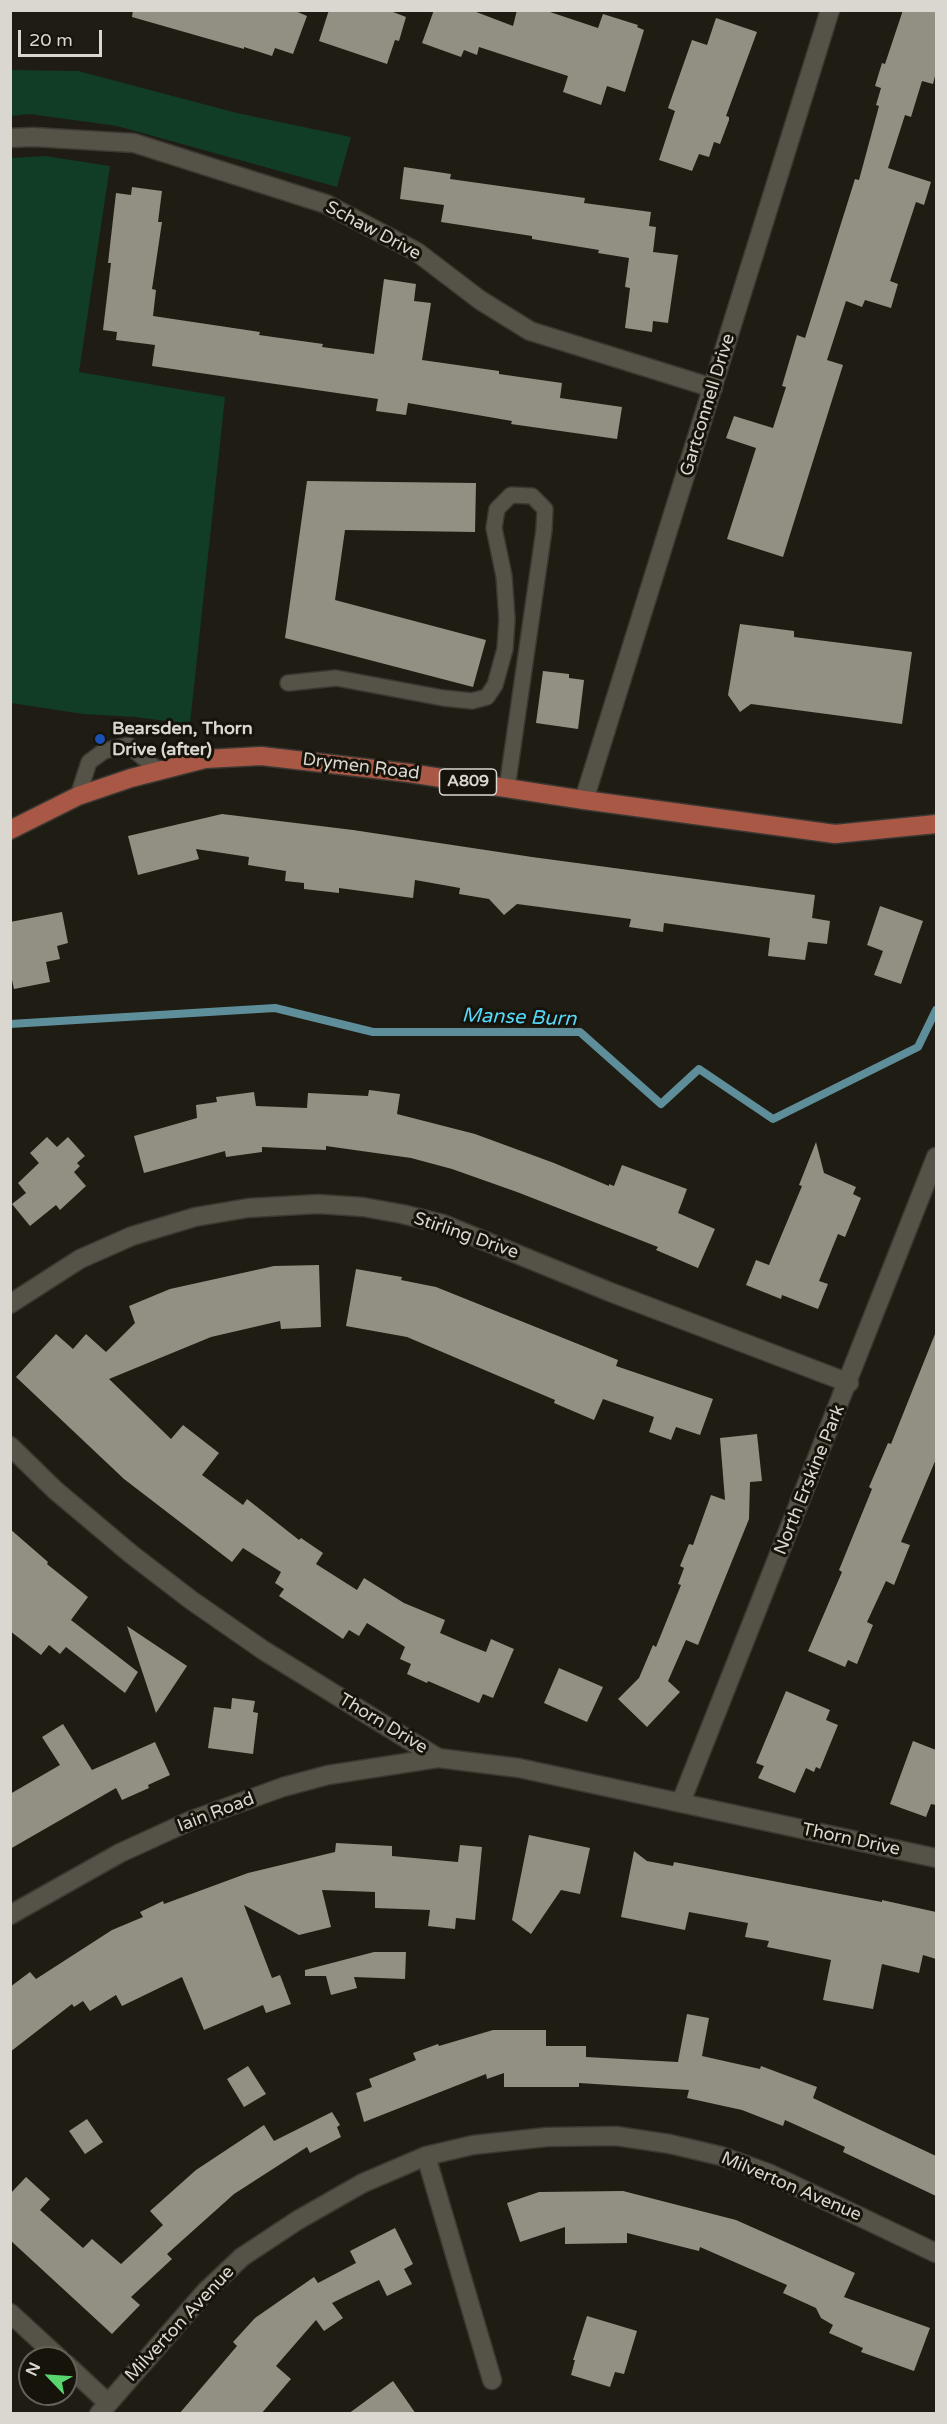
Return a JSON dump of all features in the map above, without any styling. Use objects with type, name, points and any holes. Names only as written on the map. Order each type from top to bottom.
[{"type":"main road","name":"Drymen Road","points":[[10,830],[78,796],[158,770],[205,759],[261,756],[409,772],[584,800],[835,834],[936,824]]},
{"type":"street","name":"Gartconnell Drive","points":[[584,800],[830,10]]},
{"type":"street","name":"Schaw Drive","points":[[10,138],[33,137],[134,143],[326,204],[417,252],[480,300],[530,331],[713,388]]},
{"type":"street","name":"North Erskine Park","points":[[681,1802],[849,1383],[936,1157]]},
{"type":"street","name":"Stirling Drive","points":[[10,1304],[80,1259],[132,1236],[195,1217],[248,1208],[318,1204],[363,1207],[443,1224],[610,1292],[849,1383]]},
{"type":"street","name":"Thorn Drive","points":[[10,1446],[55,1490],[131,1554],[191,1600],[274,1656],[438,1758],[519,1768],[936,1858]]},
{"type":"street","name":"Iain Road","points":[[10,1915],[120,1853],[192,1820],[283,1787],[328,1775],[438,1758]]},
{"type":"street","name":"Milverton Avenue","points":[[103,2408],[206,2291],[242,2257],[298,2220],[363,2183],[426,2156],[473,2145],[547,2137],[616,2136],[670,2144],[721,2156],[768,2173],[936,2253]]},
{"type":"street","points":[[426,2156],[492,2380]]},
{"type":"street","points":[[10,2313],[46,2346]]},
{"type":"street","points":[[78,2378],[103,2408]]},
{"type":"lane","points":[[288,683],[336,678],[443,698],[472,700],[487,697],[495,685],[505,649],[507,619],[504,576],[494,528],[497,508],[511,495],[532,496],[545,509],[544,530],[507,788]]},
{"type":"lane","points":[[78,796],[89,762],[104,751],[128,745],[158,770]]},
{"type":"green space","points":[[10,70],[78,71],[237,113],[351,137],[337,187],[117,126],[30,114],[11,116]]},
{"type":"green space","points":[[45,156],[110,166],[79,372],[225,397],[190,724],[135,717],[83,714],[11,703],[11,158]]},
{"type":"building","points":[[133,10],[293,10],[307,16],[293,54],[275,48],[272,56],[132,17]]},
{"type":"building","points":[[329,10],[388,10],[406,17],[399,41],[395,40],[387,64],[319,41]]},
{"type":"building","points":[[434,10],[471,10],[513,26],[517,10],[544,10],[598,28],[603,14],[638,25],[637,27],[644,30],[625,92],[607,86],[601,105],[563,92],[568,76],[479,47],[477,55],[464,50],[461,57],[422,43]]},
{"type":"building","points":[[903,10],[936,10],[936,72],[933,84],[922,81],[911,117],[905,115],[888,168],[931,182],[924,205],[916,202],[890,281],[898,284],[891,308],[865,300],[862,307],[846,301],[827,360],[843,365],[783,557],[727,539],[756,448],[726,438],[734,416],[773,428],[786,387],[782,386],[797,335],[805,338],[855,179],[859,180],[879,106],[876,105],[881,88],[875,86]]},
{"type":"building","points":[[716,18],[757,32],[726,116],[729,120],[720,144],[714,142],[709,157],[699,154],[692,171],[659,160],[675,111],[668,108],[692,40],[707,45]]},
{"type":"building","points":[[404,167],[451,174],[450,179],[585,198],[584,203],[651,212],[649,226],[656,227],[653,252],[678,255],[668,323],[653,321],[652,332],[625,328],[630,288],[625,287],[629,258],[598,253],[599,250],[532,239],[532,236],[441,222],[444,205],[400,199]]},
{"type":"building","points":[[132,187],[162,191],[158,222],[162,222],[152,289],[156,290],[153,316],[260,332],[259,335],[374,354],[384,279],[416,284],[414,301],[431,303],[422,360],[562,383],[560,398],[622,407],[617,439],[511,424],[512,421],[408,403],[406,415],[376,411],[378,399],[152,366],[155,345],[116,340],[117,332],[103,330],[116,193],[131,195]]},
{"type":"building","points":[[307,481],[476,483],[475,532],[345,530],[335,600],[486,640],[473,687],[285,638]]},
{"type":"building","points":[[740,624],[794,631],[794,637],[912,652],[902,724],[751,704],[740,712],[728,695]]},
{"type":"building","points":[[543,671],[569,674],[569,678],[584,680],[578,729],[536,723]]},
{"type":"building","points":[[222,814],[353,830],[815,895],[812,918],[830,921],[827,944],[808,942],[805,960],[768,956],[770,938],[664,923],[663,932],[629,927],[631,919],[517,904],[504,915],[489,899],[459,894],[460,888],[415,880],[413,898],[339,888],[339,893],[304,889],[304,883],[285,881],[286,871],[248,865],[249,857],[196,849],[199,859],[138,875],[128,836]]},
{"type":"building","points":[[880,906],[923,921],[901,984],[874,975],[883,951],[867,945]]},
{"type":"building","points":[[62,912],[68,943],[57,946],[60,959],[46,962],[50,982],[14,989],[10,971],[10,922]]},
{"type":"building","points":[[369,1090],[400,1094],[397,1114],[475,1134],[609,1186],[609,1184],[614,1186],[622,1165],[687,1189],[678,1213],[715,1229],[698,1268],[656,1250],[658,1247],[517,1192],[452,1169],[411,1158],[326,1146],[326,1150],[262,1147],[262,1152],[226,1157],[225,1151],[144,1173],[134,1136],[197,1118],[196,1105],[217,1102],[216,1097],[254,1092],[256,1106],[307,1108],[308,1093],[368,1096]]},
{"type":"building","points":[[47,1137],[57,1147],[68,1137],[85,1156],[77,1163],[80,1166],[74,1172],[86,1186],[60,1210],[56,1205],[30,1226],[12,1204],[26,1193],[18,1183],[39,1163],[30,1153]]},
{"type":"building","points":[[816,1142],[824,1173],[856,1187],[853,1194],[861,1198],[845,1237],[838,1234],[819,1281],[828,1284],[818,1309],[782,1295],[781,1299],[746,1285],[756,1260],[769,1265],[802,1186],[799,1185]]},
{"type":"building","points":[[319,1265],[321,1327],[281,1329],[280,1321],[211,1337],[109,1379],[171,1439],[183,1425],[219,1453],[202,1475],[243,1505],[247,1499],[299,1540],[301,1538],[323,1553],[316,1564],[357,1590],[364,1578],[404,1603],[445,1620],[440,1633],[486,1652],[491,1639],[514,1649],[493,1698],[483,1694],[479,1703],[407,1674],[411,1664],[400,1659],[405,1647],[367,1623],[359,1636],[349,1630],[343,1639],[279,1596],[284,1589],[275,1583],[281,1572],[243,1548],[232,1562],[124,1479],[16,1377],[56,1334],[73,1349],[86,1334],[106,1352],[135,1323],[129,1306],[170,1289],[274,1266]]},
{"type":"building","points":[[356,1269],[402,1277],[401,1280],[436,1287],[618,1360],[616,1366],[713,1399],[700,1435],[676,1427],[671,1440],[649,1432],[654,1417],[603,1399],[594,1420],[554,1403],[555,1400],[407,1337],[346,1326]]},
{"type":"building","points":[[935,1334],[936,1459],[901,1542],[910,1545],[894,1585],[886,1581],[867,1622],[873,1625],[857,1664],[848,1660],[845,1667],[808,1651],[842,1572],[839,1570],[872,1489],[869,1487],[888,1443],[891,1444]]},
{"type":"building","points":[[757,1434],[762,1481],[750,1482],[749,1519],[698,1645],[686,1640],[668,1681],[680,1692],[647,1727],[618,1699],[639,1678],[653,1645],[656,1647],[681,1585],[678,1584],[684,1568],[680,1566],[689,1544],[693,1545],[711,1495],[725,1500],[720,1438]]},
{"type":"building","points":[[10,1529],[48,1562],[47,1564],[88,1597],[71,1620],[138,1672],[125,1693],[66,1647],[60,1654],[49,1645],[41,1655],[10,1631]]},
{"type":"building","points":[[127,1626],[187,1666],[156,1713]]},
{"type":"building","points":[[559,1668],[603,1687],[587,1722],[544,1703]]},
{"type":"building","points":[[786,1691],[830,1710],[826,1720],[838,1725],[820,1769],[816,1767],[814,1772],[806,1768],[795,1793],[758,1778],[764,1766],[756,1763]]},
{"type":"building","points":[[232,1698],[255,1701],[253,1712],[258,1713],[253,1754],[208,1748],[214,1707],[231,1709]]},
{"type":"building","points":[[63,1724],[92,1770],[155,1742],[170,1775],[148,1785],[149,1788],[122,1800],[116,1788],[10,1849],[10,1794],[60,1765],[42,1737]]},
{"type":"building","points":[[913,1741],[936,1750],[936,1805],[931,1804],[926,1817],[890,1804]]},
{"type":"building","points":[[529,1835],[590,1848],[580,1894],[561,1890],[531,1934],[512,1920]]},
{"type":"building","points":[[336,1843],[392,1846],[392,1856],[458,1862],[460,1845],[482,1847],[475,1920],[456,1918],[455,1929],[428,1926],[430,1910],[375,1908],[375,1892],[322,1890],[331,1927],[299,1935],[244,1905],[272,1978],[280,1975],[291,2004],[266,2013],[263,2005],[204,2030],[182,1977],[122,2006],[116,1995],[90,2011],[83,2001],[74,2007],[72,2004],[10,2052],[10,1987],[30,1972],[36,1979],[112,1930],[143,1917],[140,1912],[163,1901],[164,1904],[248,1873],[335,1852]]},
{"type":"building","points":[[634,1851],[647,1861],[673,1866],[674,1862],[936,1912],[936,1959],[923,1955],[919,1973],[882,1964],[873,2009],[823,2000],[831,1960],[767,1947],[769,1941],[745,1937],[748,1923],[689,1912],[685,1930],[621,1917]]},
{"type":"building","points":[[374,1952],[406,1952],[405,1979],[354,1977],[357,1988],[331,1995],[326,1976],[305,1976],[305,1970]]},
{"type":"building","points":[[687,2014],[709,2018],[702,2056],[760,2069],[761,2066],[817,2087],[813,2098],[936,2156],[936,2196],[843,2152],[845,2147],[785,2120],[783,2126],[742,2110],[687,2098],[689,2090],[579,2083],[579,2087],[504,2087],[504,2073],[487,2079],[486,2074],[364,2122],[356,2093],[372,2087],[369,2079],[416,2060],[413,2053],[438,2044],[439,2046],[493,2030],[546,2030],[546,2046],[586,2046],[586,2057],[678,2062]]},
{"type":"building","points":[[248,2066],[266,2094],[244,2107],[227,2079]]},
{"type":"building","points":[[332,2112],[340,2125],[337,2127],[341,2137],[310,2153],[307,2147],[234,2194],[167,2254],[172,2259],[131,2297],[140,2305],[112,2334],[10,2240],[10,2194],[26,2177],[50,2199],[40,2210],[83,2248],[92,2239],[121,2264],[163,2225],[150,2211],[196,2170],[264,2125],[274,2141]]},
{"type":"building","points":[[87,2119],[103,2142],[85,2154],[69,2131]]},
{"type":"building","points":[[623,2191],[736,2220],[855,2273],[844,2297],[930,2328],[914,2371],[861,2352],[863,2348],[829,2333],[833,2325],[821,2318],[816,2308],[783,2293],[787,2285],[700,2247],[699,2251],[627,2233],[627,2243],[565,2244],[565,2227],[520,2242],[507,2203],[539,2192]]},
{"type":"building","points":[[395,2228],[413,2264],[404,2269],[412,2284],[387,2296],[379,2280],[332,2303],[343,2318],[324,2331],[316,2320],[276,2366],[291,2379],[261,2414],[179,2414],[237,2346],[233,2342],[255,2318],[314,2277],[318,2283],[356,2263],[350,2251]]},
{"type":"building","points":[[587,2316],[637,2331],[624,2374],[615,2372],[610,2387],[571,2375],[575,2360],[573,2360]]},
{"type":"building","points":[[393,2381],[416,2414],[348,2414]]},
{"type":"waterway","name":"Manse Burn","points":[[10,1024],[275,1008],[373,1032],[580,1032],[661,1104],[699,1069],[773,1119],[918,1047],[936,1010]]},
{"type":"place","name":"Bearsden, Thorn Drive (after)","points":[[100,739]]}]
